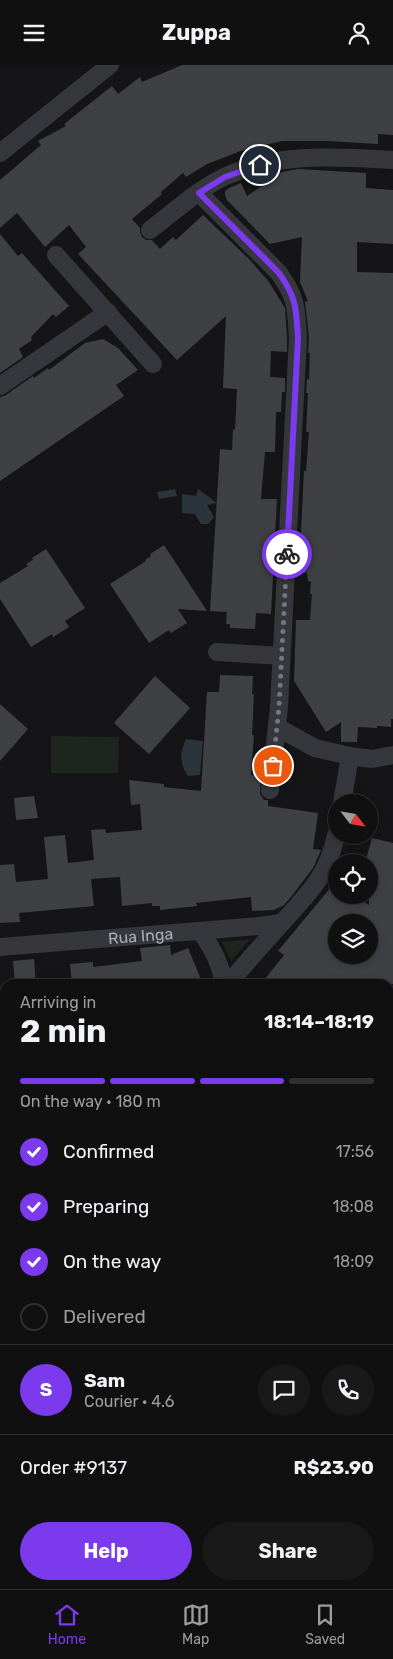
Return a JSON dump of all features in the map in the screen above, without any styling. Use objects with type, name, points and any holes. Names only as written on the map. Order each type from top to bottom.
[{"type":"street","points":[[0,153],[110,65]]},
{"type":"street","points":[[150,230],[199,193],[225,177],[260,165],[298,157],[393,160]]},
{"type":"street","points":[[199,193],[279,273],[290,288],[296,305],[298,338],[281,656],[277,727],[270,790]]},
{"type":"street","points":[[56,255],[153,364]]},
{"type":"street","points":[[0,387],[108,312]]},
{"type":"street","points":[[216,652],[281,656]]},
{"type":"street","points":[[277,727],[315,748],[372,759],[393,755]]},
{"type":"street","points":[[344,794],[350,756]]},
{"type":"street","points":[[232,979],[281,923],[296,910],[320,878],[333,844]]},
{"type":"street","name":"Rua Inga","points":[[0,947],[281,923]]},
{"type":"street","points":[[200,931],[219,964],[222,979]]},
{"type":"shaded area","points":[[175,489],[177,496],[159,499],[157,492]]},
{"type":"shaded area","points":[[198,489],[217,503],[207,505],[214,517],[208,524],[201,524],[195,514],[182,513],[182,494],[196,496]]},
{"type":"shaded area","points":[[51,736],[119,737],[118,773],[51,773]]},
{"type":"shaded area","points":[[186,739],[203,741],[200,775],[188,776],[183,767],[182,753]]},
{"type":"shaded area","points":[[250,939],[231,961],[222,942]]},
{"type":"building","points":[[182,65],[393,65],[393,135],[378,134],[378,144],[282,141],[243,150],[207,164],[186,177],[183,173],[161,192],[162,194],[132,219],[140,228],[142,237],[146,240],[152,240],[160,249],[173,237],[176,240],[203,215],[249,259],[269,282],[285,308],[287,352],[271,351],[270,377],[285,378],[285,392],[282,392],[281,412],[276,412],[275,452],[265,452],[261,499],[277,499],[271,614],[256,613],[255,629],[230,628],[230,624],[226,624],[227,612],[210,611],[220,449],[232,450],[233,429],[235,430],[237,389],[223,388],[226,316],[177,360],[78,254],[86,247],[69,225],[45,247],[17,213],[0,228],[0,180],[41,145],[38,141],[66,126],[64,124],[112,86],[118,94],[140,77],[142,82]]},
{"type":"building","points":[[298,169],[366,173],[366,188],[393,190],[393,244],[357,242],[357,272],[393,273],[393,719],[391,719],[391,727],[358,727],[357,742],[341,742],[341,722],[326,732],[294,681],[296,620],[310,620],[312,594],[310,594],[311,582],[308,581],[307,573],[299,572],[304,471],[306,471],[309,432],[306,432],[308,393],[306,393],[307,379],[309,379],[310,353],[308,353],[309,337],[305,302],[308,301],[300,282],[302,237],[270,244],[227,200],[225,195],[225,191],[229,188],[241,183],[247,196],[277,176],[277,173]]},
{"type":"building","points":[[0,234],[18,256],[22,253],[69,306],[56,317],[53,314],[31,337],[32,340],[19,349],[23,357],[0,373]]},
{"type":"building","points":[[103,339],[118,348],[138,370],[116,385],[124,396],[0,481],[0,397],[6,395],[33,376],[34,378],[48,368],[49,370],[85,343]]},
{"type":"building","points":[[164,545],[207,611],[178,609],[187,623],[171,633],[169,630],[149,643],[110,584],[146,561],[151,556],[150,554]]},
{"type":"building","points":[[46,549],[85,608],[65,621],[69,627],[53,637],[52,634],[31,647],[0,599],[0,583],[28,566],[26,564],[33,560],[32,558]]},
{"type":"building","points":[[220,675],[253,676],[252,735],[254,735],[251,775],[261,776],[260,794],[264,800],[268,800],[268,806],[318,813],[313,849],[321,850],[313,868],[284,905],[274,910],[252,911],[251,897],[196,903],[197,906],[160,910],[160,906],[152,906],[152,903],[122,906],[120,877],[91,879],[94,906],[19,913],[20,922],[0,923],[0,865],[14,864],[16,882],[48,879],[44,837],[65,835],[68,863],[94,860],[91,830],[105,829],[106,833],[142,830],[140,804],[131,805],[129,780],[164,784],[164,787],[201,791],[207,692],[219,692]]},
{"type":"building","points":[[155,676],[190,708],[149,754],[114,723]]},
{"type":"building","points":[[0,704],[28,729],[0,761]]},
{"type":"building","points":[[34,796],[38,818],[16,820],[14,798]]},
{"type":"building","points":[[378,839],[393,843],[393,979],[265,979],[284,955],[278,951],[328,891],[328,904],[378,904],[378,854],[368,854],[370,844],[378,844]]},
{"type":"building","points":[[170,945],[171,955],[188,948],[200,977],[198,979],[72,979],[70,964],[93,962],[93,967],[142,961],[140,948]]},
{"type":"building","points":[[34,959],[36,979],[15,979],[13,961]]},
{"type":"way so far","points":[[273,766],[279,707],[287,554]]},
{"type":"route","points":[[260,165],[225,177],[199,193],[279,273],[290,288],[296,305],[298,338],[287,554]]}]
